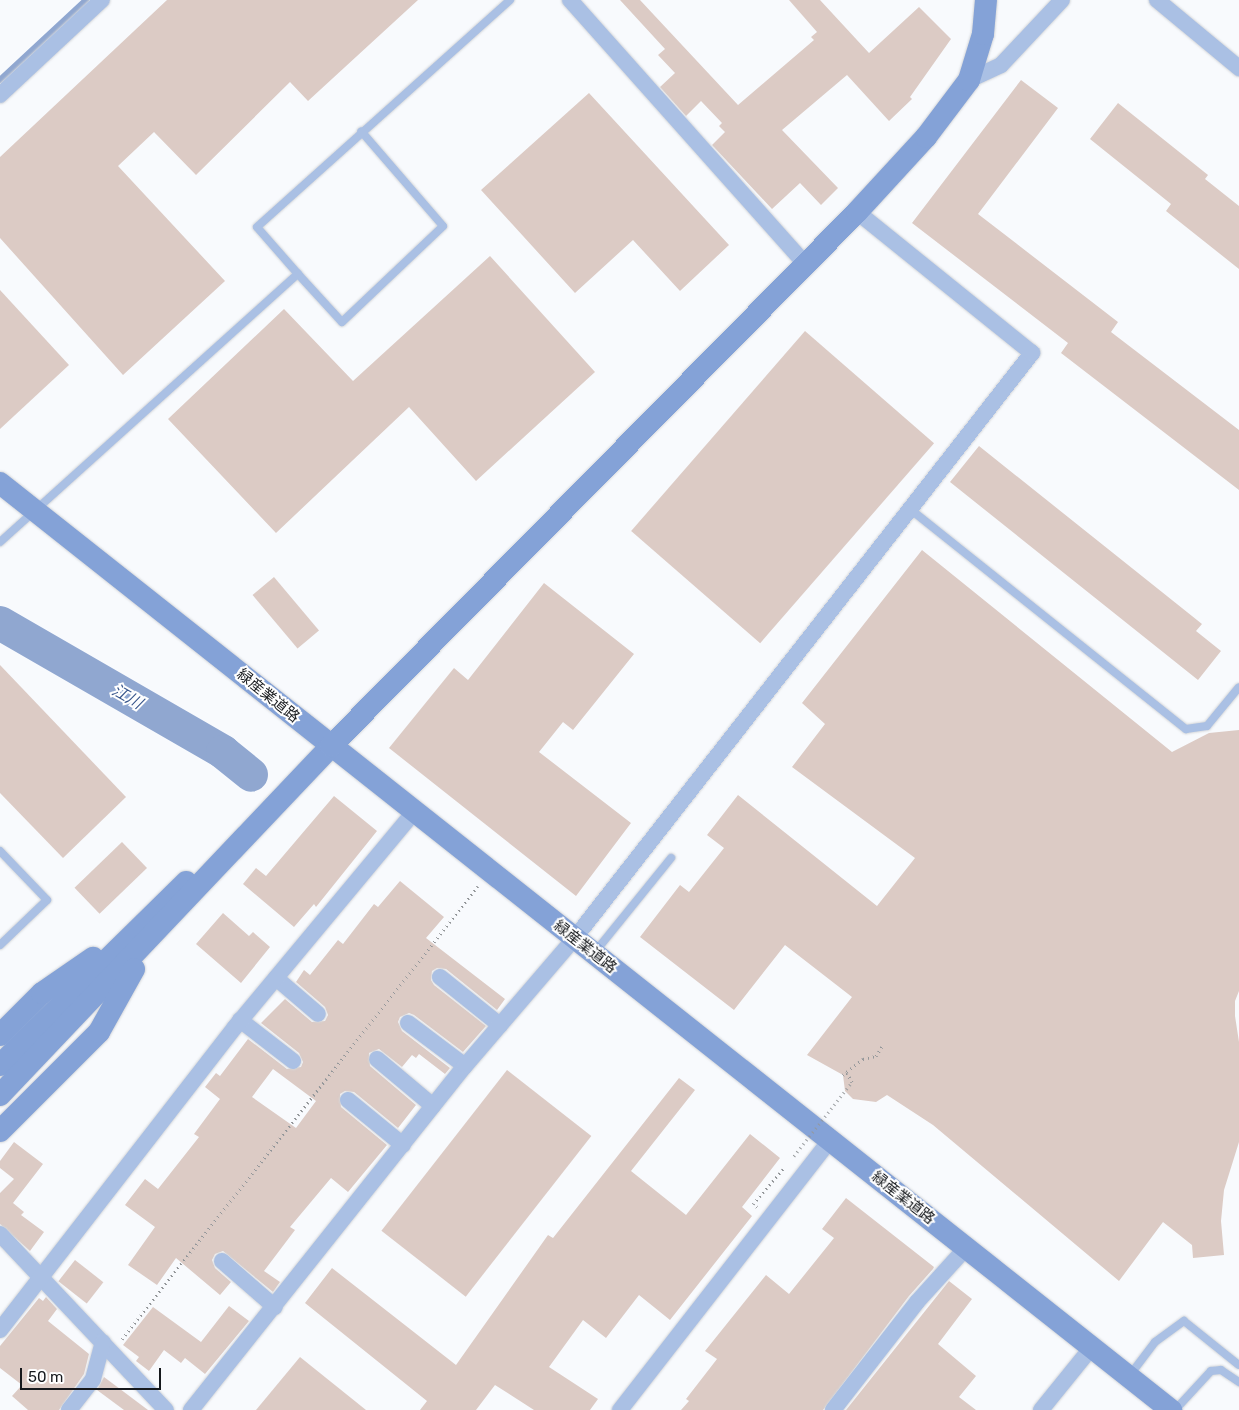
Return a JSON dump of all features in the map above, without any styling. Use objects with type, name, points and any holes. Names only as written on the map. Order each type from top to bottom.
[{"type":"street","points":[[0,95],[102,0]]},
{"type":"street","points":[[0,1066],[144,934],[804,263],[857,212],[926,137],[969,80],[982,34],[986,0]]},
{"type":"street","points":[[969,80],[1001,65],[1062,0]]},
{"type":"street","points":[[1157,0],[1239,68]]},
{"type":"street","points":[[576,2],[804,263]]},
{"type":"street","points":[[191,1410],[275,1307],[464,1066],[574,939],[1032,354],[857,212]]},
{"type":"street","name":"緑産業道路","points":[[0,483],[574,939],[1173,1410]]},
{"type":"street","points":[[0,1330],[240,1020],[414,812]]},
{"type":"street","points":[[0,1035],[42,992],[144,934]]},
{"type":"street","points":[[0,1095],[144,934]]},
{"type":"street","points":[[0,1130],[99,1032],[144,934]]},
{"type":"street","points":[[440,977],[500,1025]]},
{"type":"street","points":[[276,978],[318,1014]]},
{"type":"street","points":[[240,1020],[293,1062]]},
{"type":"street","points":[[408,1023],[464,1066]]},
{"type":"street","points":[[377,1059],[433,1106]]},
{"type":"street","points":[[348,1100],[403,1145]]},
{"type":"street","points":[[620,1410],[830,1140]]},
{"type":"street","points":[[0,1234],[166,1410]]},
{"type":"street","points":[[833,1410],[917,1302],[966,1248]]},
{"type":"street","points":[[222,1261],[275,1307]]},
{"type":"street","points":[[69,1410],[92,1379],[107,1347]]},
{"type":"street","points":[[1041,1410],[1092,1347]]},
{"type":"lane","points":[[361,131],[444,226],[342,322],[257,227],[361,131],[510,0]]},
{"type":"lane","points":[[0,542],[298,274]]},
{"type":"lane","points":[[910,509],[1186,729],[1208,726],[1239,687]]},
{"type":"lane","points":[[0,851],[47,900],[0,945]]},
{"type":"lane","points":[[594,954],[671,858]]},
{"type":"lane","points":[[1129,1376],[1155,1342],[1184,1320],[1239,1365]]},
{"type":"lane","points":[[1173,1410],[1211,1371],[1221,1370],[1239,1382]]},
{"type":"path","points":[[107,1347],[489,871]]},
{"type":"path","points":[[754,1204],[852,1082],[847,1073],[843,1075],[863,1059],[876,1056],[883,1045]]},
{"type":"building","points":[[167,0],[418,0],[308,101],[290,82],[196,175],[154,132],[118,166],[225,281],[123,375],[0,238],[0,157]]},
{"type":"building","points":[[620,0],[640,0],[738,105],[814,40],[811,37],[817,32],[789,0],[820,0],[869,53],[919,7],[951,39],[910,97],[912,99],[889,121],[847,75],[782,130],[838,188],[821,205],[800,183],[772,209],[712,145],[725,132],[719,126],[722,123],[701,101],[686,116],[660,87],[675,73],[658,55],[665,49]]},
{"type":"building","points":[[1021,80],[1058,108],[978,214],[1118,322],[1111,332],[1239,430],[1239,490],[1061,353],[1068,343],[912,223]]},
{"type":"building","points":[[589,93],[729,245],[680,291],[633,240],[575,293],[481,190]]},
{"type":"building","points":[[1118,103],[1208,175],[1205,179],[1239,206],[1239,269],[1166,211],[1171,204],[1090,139]]},
{"type":"building","points":[[490,256],[595,372],[476,481],[409,407],[276,533],[168,419],[284,309],[353,381]]},
{"type":"building","points":[[0,290],[69,365],[0,429]]},
{"type":"building","points":[[805,331],[934,443],[760,643],[631,531]]},
{"type":"building","points":[[979,446],[1202,624],[1196,631],[1221,651],[1198,680],[950,482]]},
{"type":"building","points":[[922,550],[1172,752],[1209,733],[1239,730],[1239,991],[1235,1001],[1235,1016],[1239,1042],[1239,1142],[1224,1190],[1221,1221],[1224,1255],[1193,1258],[1192,1245],[1163,1222],[1119,1281],[933,1125],[887,1095],[876,1102],[853,1099],[845,1091],[843,1075],[807,1055],[852,997],[785,945],[734,1010],[640,937],[680,885],[689,892],[724,848],[707,835],[738,795],[877,906],[915,858],[792,767],[825,724],[802,703]]},
{"type":"building","points":[[274,577],[319,631],[298,649],[253,595]]},
{"type":"building","points":[[544,583],[634,654],[573,730],[563,722],[539,752],[631,823],[576,896],[389,748],[454,668],[468,680]]},
{"type":"building","points":[[0,665],[126,797],[63,858],[0,793]]},
{"type":"building","points":[[334,796],[377,831],[316,907],[314,904],[294,927],[243,884],[256,868],[266,876]]},
{"type":"building","points":[[122,842],[147,868],[100,914],[75,888]]},
{"type":"building","points":[[400,881],[444,917],[426,938],[505,999],[497,1010],[446,969],[437,968],[432,971],[431,980],[434,985],[486,1026],[463,1052],[414,1015],[409,1013],[400,1017],[398,1022],[402,1031],[450,1068],[445,1074],[419,1054],[416,1058],[412,1055],[402,1067],[379,1049],[369,1053],[370,1066],[416,1105],[398,1128],[354,1092],[345,1091],[340,1094],[341,1107],[387,1145],[348,1192],[331,1178],[290,1227],[295,1230],[264,1271],[280,1282],[273,1292],[223,1251],[215,1254],[212,1260],[215,1268],[231,1282],[220,1295],[176,1258],[157,1285],[128,1265],[155,1227],[125,1205],[145,1179],[158,1189],[199,1137],[194,1134],[220,1099],[205,1087],[216,1073],[220,1076],[248,1039],[287,1069],[301,1067],[303,1062],[299,1053],[261,1023],[285,999],[312,1022],[325,1021],[328,1015],[325,1007],[296,982],[304,970],[310,975],[338,940],[343,944],[374,904],[378,907]],"holes":[[[273,1069],[316,1101],[296,1128],[252,1097]]]},
{"type":"building","points":[[223,913],[249,936],[253,932],[270,947],[241,983],[196,944]]},
{"type":"building","points":[[507,1070],[591,1136],[466,1297],[381,1231]]},
{"type":"building","points":[[679,1078],[695,1090],[631,1171],[686,1215],[750,1134],[780,1158],[742,1207],[752,1216],[670,1320],[639,1295],[606,1338],[583,1320],[549,1367],[598,1399],[590,1410],[534,1410],[495,1385],[476,1410],[420,1410],[427,1401],[305,1303],[332,1268],[456,1365],[548,1235],[553,1238]]},
{"type":"building","points":[[14,1142],[43,1164],[13,1203],[24,1212],[21,1215],[44,1232],[30,1251],[0,1224],[0,1193],[14,1179],[0,1168],[0,1161]]},
{"type":"building","points":[[846,1198],[934,1267],[933,1269],[909,1296],[823,1410],[681,1410],[689,1401],[686,1399],[717,1359],[705,1351],[766,1275],[789,1294],[834,1238],[822,1229]]},
{"type":"building","points":[[75,1260],[103,1282],[87,1303],[58,1281]]},
{"type":"building","points":[[949,1281],[972,1299],[938,1344],[976,1376],[959,1397],[976,1410],[846,1410]]},
{"type":"building","points":[[46,1297],[57,1309],[48,1321],[89,1354],[84,1374],[59,1410],[28,1410],[12,1396],[22,1385],[0,1368],[0,1346],[39,1298],[43,1301]]},
{"type":"building","points":[[229,1306],[249,1321],[205,1374],[185,1358],[181,1363],[164,1350],[149,1371],[136,1361],[139,1357],[123,1345],[153,1307],[201,1342]]},
{"type":"building","points":[[300,1357],[366,1410],[256,1410]]},
{"type":"building","points":[[104,1377],[148,1410],[124,1410],[97,1390]]},
{"type":"waterway","points":[[0,80],[86,0]]},
{"type":"waterway","name":"江川","points":[[0,623],[223,752],[251,775]]}]
